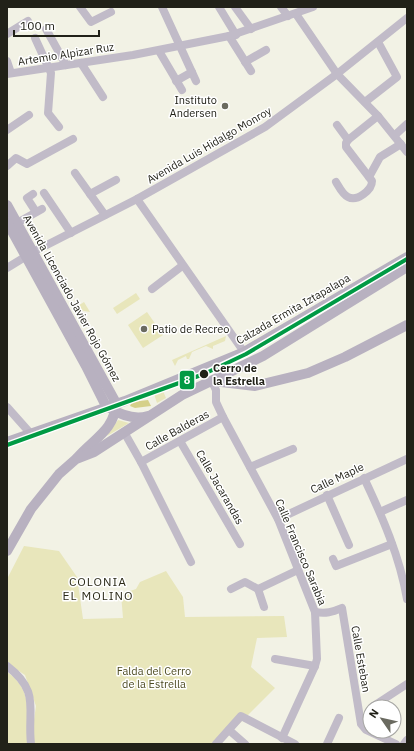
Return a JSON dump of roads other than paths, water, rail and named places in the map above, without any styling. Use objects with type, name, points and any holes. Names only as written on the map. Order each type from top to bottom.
[{"type":"main road","name":"Avenida Licenciado Javier Rojo Gómez","points":[[7,205],[12,223],[90,364],[112,407]]},
{"type":"main road","name":"Calzada Ermita Iztapalapa","points":[[7,442],[112,407],[244,352],[407,257]]},
{"type":"main road","name":"Calzada Ermita Iztapalapa","points":[[7,551],[31,509],[59,474],[76,459],[94,452],[182,395],[263,356],[407,267]]},
{"type":"main road","points":[[211,380],[228,381],[255,386],[308,373],[345,357],[407,325]]},
{"type":"main road","points":[[76,459],[106,430],[113,420],[112,407],[135,418],[154,414]]},
{"type":"street","points":[[80,7],[91,22],[111,12]]},
{"type":"street","points":[[162,7],[196,82]]},
{"type":"street","points":[[219,7],[245,62],[251,71]]},
{"type":"street","points":[[235,7],[250,29]]},
{"type":"street","points":[[281,7],[288,16]]},
{"type":"street","name":"Artemio Alpizar Ruz","points":[[9,74],[179,47],[233,35],[313,7]]},
{"type":"street","points":[[296,14],[337,74],[366,102],[395,135],[407,152]]},
{"type":"street","name":"Avenida Luis Hidalgo Monroy","points":[[7,268],[29,254],[136,199],[264,127],[337,74],[407,18]]},
{"type":"street","points":[[7,34],[28,21]]},
{"type":"street","points":[[46,29],[66,65]]},
{"type":"street","points":[[35,38],[51,73],[48,113],[59,127]]},
{"type":"street","points":[[366,102],[397,77],[378,42]]},
{"type":"street","points":[[245,62],[266,50]]},
{"type":"street","points":[[159,51],[182,90]]},
{"type":"street","points":[[7,61],[9,74]]},
{"type":"street","points":[[81,63],[103,97]]},
{"type":"street","points":[[176,81],[192,72]]},
{"type":"street","points":[[7,130],[29,115]]},
{"type":"street","points":[[336,182],[346,197],[352,198],[356,198],[372,186],[372,181],[346,147],[346,144],[348,140],[378,116]]},
{"type":"street","points":[[395,135],[407,124]]},
{"type":"street","points":[[337,125],[348,140]]},
{"type":"street","points":[[7,166],[16,158],[27,164],[73,139]]},
{"type":"street","points":[[369,177],[380,157],[401,144]]},
{"type":"street","points":[[75,173],[105,215]]},
{"type":"street","points":[[90,194],[116,180]]},
{"type":"street","points":[[44,193],[71,233]]},
{"type":"street","points":[[12,223],[39,210],[27,198],[33,194]]},
{"type":"street","points":[[136,199],[244,352]]},
{"type":"street","points":[[152,289],[182,266]]},
{"type":"street","name":"Calle Francisco Sarabia","points":[[211,380],[216,390],[216,402],[223,417],[278,518],[315,612],[317,659],[282,738]]},
{"type":"street","points":[[7,407],[32,434]]},
{"type":"street","name":"Calle Balderas","points":[[141,462],[223,417]]},
{"type":"street","points":[[124,432],[141,462],[191,562]]},
{"type":"street","name":"Calle Jacarandas","points":[[180,441],[240,544]]},
{"type":"street","points":[[250,467],[293,449]]},
{"type":"street","name":"Calle Maple","points":[[278,518],[407,459]]},
{"type":"street","points":[[364,478],[380,512],[392,544],[403,576],[407,599]]},
{"type":"street","points":[[327,495],[349,545]]},
{"type":"street","points":[[380,512],[407,500]]},
{"type":"street","points":[[333,559],[336,566],[392,544]]},
{"type":"street","points":[[258,589],[298,570]]},
{"type":"street","points":[[232,589],[245,582],[258,589],[264,607]]},
{"type":"street","name":"Calle Esteban","points":[[315,612],[332,612],[342,608],[363,727],[376,740],[396,744]]},
{"type":"street","points":[[275,659],[315,666]]},
{"type":"street","points":[[7,666],[23,682],[29,693],[31,709],[30,732],[32,744]]},
{"type":"street","points":[[384,699],[407,684]]},
{"type":"street","points":[[216,744],[241,716],[295,744]]},
{"type":"street","points":[[328,744],[339,718]]},
{"type":"street","points":[[229,730],[245,744]]},
{"type":"street","points":[[404,744],[407,740]]},
{"type":"place","name":"Instituto Andersen","points":[[225,106]]},
{"type":"place","name":"Patio de Recreo","points":[[144,329]]},
{"type":"place","name":"Cerro de la Estrella","points":[[204,374]]},
{"type":"district","name":"COLONIA EL MOLINO","points":[[98,588]]},
{"type":"park label","name":"Falda del Cerro de la Estrella","points":[[154,677]]}]
